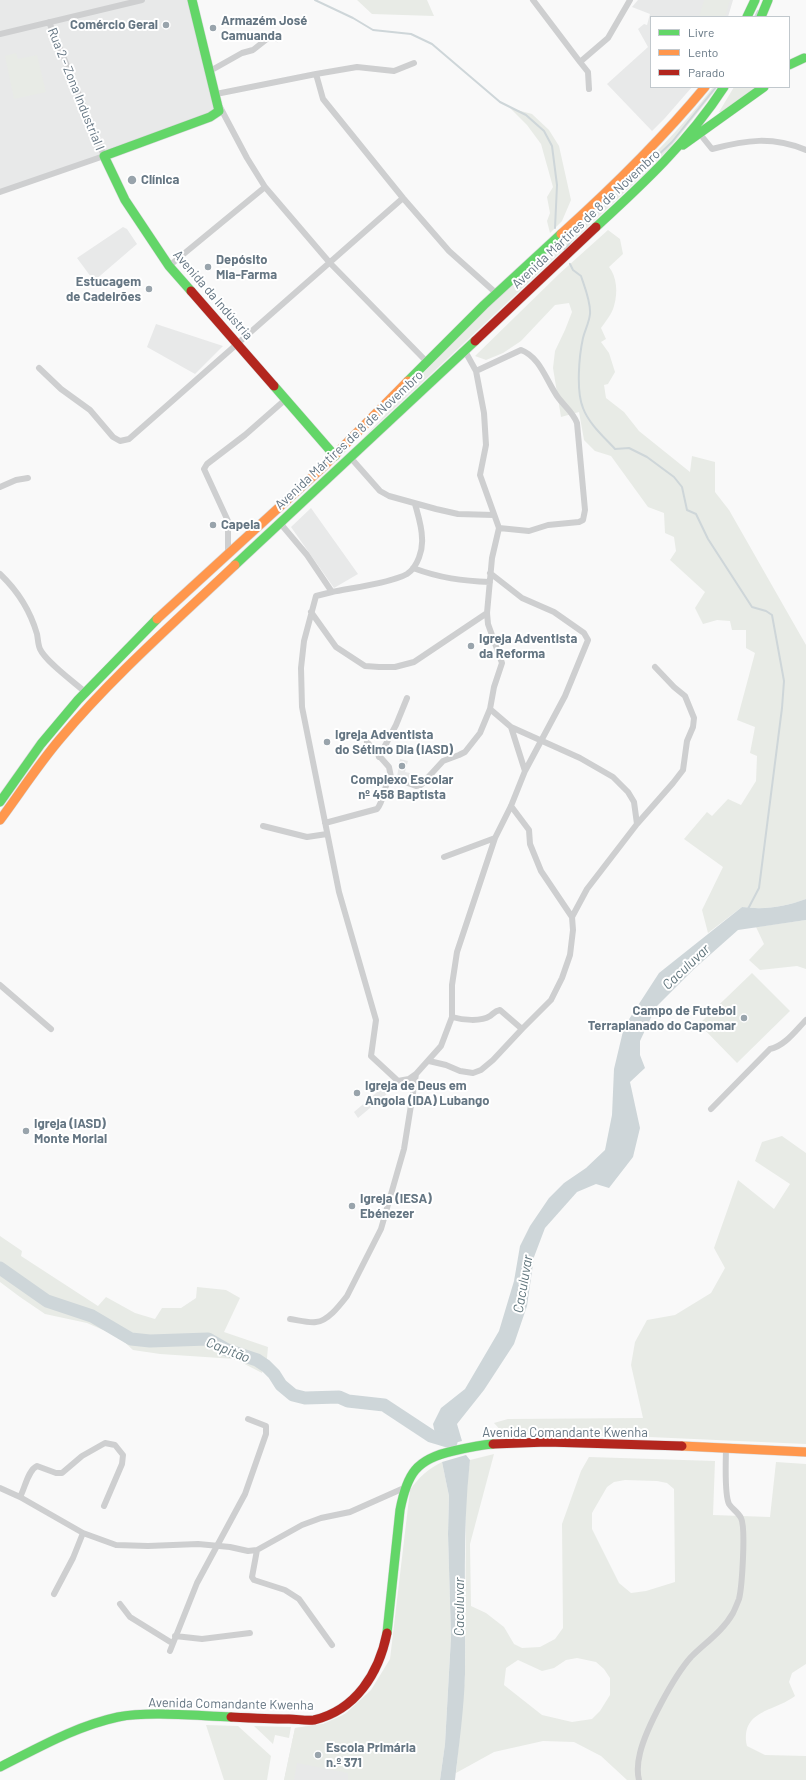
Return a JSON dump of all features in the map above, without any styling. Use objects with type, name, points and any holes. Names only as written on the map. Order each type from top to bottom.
[{"type":"main road","points":[[104,156],[210,117],[216,114],[219,110],[192,0]]},
{"type":"main road","points":[[747,16],[755,0]]},
{"type":"main road","points":[[761,16],[768,0]]},
{"type":"main road","points":[[790,64],[805,57]]},
{"type":"main road","points":[[790,68],[805,57]]},
{"type":"main road","name":"Avenida Mártires de 8 de Novembro","points":[[0,802],[45,738],[85,692],[156,622],[335,456],[496,293],[658,142],[704,88]]},
{"type":"main road","name":"Avenida Mártires de 8 de Novembro","points":[[0,820],[42,762],[84,712],[131,663],[574,249],[676,151],[701,121],[723,88]]},
{"type":"main road","points":[[676,151],[763,88]]},
{"type":"main road","name":"Avenida da Indústria","points":[[104,156],[125,200],[169,266],[238,343],[335,456]]},
{"type":"main road","name":"Avenida Comandante Kwenha","points":[[0,1767],[57,1738],[94,1724],[119,1718],[152,1715],[313,1720],[329,1715],[343,1707],[355,1698],[366,1685],[380,1663],[386,1645],[391,1609],[400,1510],[404,1488],[412,1474],[423,1462],[437,1455],[466,1447],[490,1444],[726,1447],[806,1452]]},
{"type":"street","points":[[0,34],[142,0]]},
{"type":"street","points":[[533,0],[588,72],[589,89]]},
{"type":"street","points":[[580,62],[608,38],[630,0]]},
{"type":"street","name":"Rua 2 - Zona Industrial I","points":[[49,22],[104,156]]},
{"type":"street","points":[[210,71],[242,53],[253,50],[272,35],[277,38]]},
{"type":"street","points":[[216,94],[358,67],[394,71],[414,63]]},
{"type":"street","points":[[316,74],[323,99],[403,198],[449,251],[496,293]]},
{"type":"street","points":[[219,106],[247,158],[265,187],[330,263],[427,362]]},
{"type":"street","points":[[700,134],[712,149],[738,142],[759,139],[782,142],[806,150]]},
{"type":"street","points":[[0,192],[104,156]]},
{"type":"street","points":[[169,266],[265,187]]},
{"type":"street","points":[[39,368],[61,389],[90,410],[112,436],[120,441],[129,439],[403,198]]},
{"type":"street","points":[[476,371],[521,350],[528,353],[537,362],[557,396],[575,416],[577,423],[585,510],[583,520],[579,522],[548,525],[529,531],[499,528]]},
{"type":"street","points":[[391,777],[416,786],[421,785],[443,761],[459,756],[465,752],[480,733],[490,709],[494,687],[502,663],[488,624],[487,613],[490,573],[499,528],[480,475],[486,445],[484,413],[476,371],[465,351]]},
{"type":"street","points":[[228,556],[228,521],[204,469],[207,464],[286,399]]},
{"type":"street","points":[[350,457],[380,491],[389,496],[458,514],[494,515]]},
{"type":"street","points":[[0,487],[16,480],[28,478]]},
{"type":"street","points":[[415,504],[422,538],[419,558],[414,568],[407,574],[316,596],[311,612],[301,668],[302,707],[339,892],[376,1020],[371,1056],[398,1081],[409,1079],[416,1074],[441,1046],[452,1017],[452,985],[457,952],[495,838],[526,771],[566,696],[588,640],[587,636],[554,612],[522,598],[490,573]]},
{"type":"street","points":[[280,523],[307,555],[332,592]]},
{"type":"street","points":[[414,568],[435,576],[458,580],[490,582]]},
{"type":"street","points":[[0,574],[10,583],[27,606],[37,634],[40,650],[46,658],[85,692]]},
{"type":"street","points":[[311,612],[336,647],[365,666],[379,667],[395,667],[414,662],[487,613]]},
{"type":"street","points":[[572,917],[587,889],[637,824],[683,770],[687,741],[693,726],[694,718],[685,696],[655,667]]},
{"type":"street","points":[[379,757],[396,725],[407,698]]},
{"type":"street","points":[[490,709],[510,727],[580,758],[613,777],[628,792],[634,802],[637,824]]},
{"type":"street","points":[[510,727],[526,771]]},
{"type":"street","points":[[325,823],[377,809],[381,804],[391,777],[390,767],[366,742]]},
{"type":"street","points":[[429,1061],[446,1065],[460,1071],[473,1073],[481,1070],[493,1060],[551,1000],[562,978],[570,955],[573,930],[572,917],[541,871],[530,844],[528,830],[511,806]]},
{"type":"street","points":[[263,826],[307,837],[327,834]]},
{"type":"street","points":[[444,857],[495,838]]},
{"type":"street","points":[[0,985],[51,1030]]},
{"type":"street","points":[[452,1017],[463,1021],[471,1020],[489,1016],[493,1012],[500,1010],[522,1029]]},
{"type":"street","points":[[711,1109],[770,1049],[776,1048],[806,1020]]},
{"type":"street","points":[[290,1319],[313,1322],[321,1320],[333,1312],[347,1296],[381,1229],[404,1149],[416,1074]]},
{"type":"street","points":[[170,1651],[197,1582],[245,1494],[266,1434],[266,1426],[248,1419]]},
{"type":"street","points":[[20,1497],[26,1485],[26,1481],[34,1467],[38,1466],[56,1473],[62,1472],[82,1456],[105,1443],[110,1443],[115,1445],[123,1455],[122,1464],[104,1506]]},
{"type":"street","points":[[639,1780],[639,1754],[645,1738],[675,1679],[690,1658],[723,1626],[733,1614],[738,1599],[741,1583],[742,1530],[741,1519],[729,1505],[727,1492],[726,1447]]},
{"type":"street","points":[[0,1488],[20,1497],[83,1533],[116,1545],[148,1546],[198,1544],[248,1551],[257,1550],[302,1525],[321,1518],[350,1512],[404,1488]]},
{"type":"street","points":[[54,1594],[74,1558],[83,1533]]},
{"type":"street","points":[[257,1550],[252,1577],[254,1580],[285,1590],[299,1599],[332,1645]]},
{"type":"street","points":[[120,1604],[130,1617],[172,1644]]},
{"type":"street","points":[[175,1636],[202,1639],[250,1633]]},
{"type":"shaded area","points":[[0,0],[192,0],[219,111],[0,192]]},
{"type":"shaded area","points":[[357,0],[427,0],[434,16],[372,14]]},
{"type":"shaded area","points":[[638,0],[733,0],[728,16],[650,16],[650,88],[691,88],[652,131],[607,84],[648,47],[638,29],[644,24],[647,25],[650,14],[632,7]]},
{"type":"shaded area","points":[[704,0],[730,0],[725,16],[699,16]]},
{"type":"shaded area","points":[[16,53],[18,59],[37,55],[46,92],[14,99],[5,56]]},
{"type":"shaded area","points":[[712,88],[717,88],[670,148],[644,174],[363,438],[456,338],[488,306],[605,201],[688,118]]},
{"type":"shaded area","points":[[733,88],[756,88],[721,113],[719,112]]},
{"type":"shaded area","points":[[510,108],[532,114],[549,130],[559,146],[571,200],[562,221],[550,233],[547,221],[550,213],[547,197],[553,187],[541,144],[527,125]]},
{"type":"shaded area","points":[[123,227],[127,229],[137,244],[94,281],[77,258]]},
{"type":"shaded area","points":[[608,230],[620,239],[623,254],[609,267],[614,275],[616,296],[612,312],[601,328],[606,339],[601,342],[609,353],[615,372],[608,384],[604,385],[606,398],[624,412],[639,431],[690,472],[692,456],[715,462],[715,492],[729,510],[806,645],[806,899],[774,907],[742,907],[708,933],[702,910],[723,867],[684,839],[707,812],[712,816],[728,799],[741,805],[756,781],[757,756],[750,753],[755,727],[737,720],[755,653],[746,648],[746,630],[732,630],[730,621],[717,620],[703,624],[695,608],[705,592],[670,560],[676,551],[674,537],[665,533],[664,513],[648,507],[611,456],[595,451],[584,440],[579,412],[561,417],[553,368],[555,351],[572,312],[569,303],[555,305],[521,341],[503,353],[486,360],[475,356],[559,274]]},
{"type":"shaded area","points":[[156,324],[223,346],[195,374],[147,347]]},
{"type":"shaded area","points":[[311,508],[358,574],[334,588],[291,527]]},
{"type":"shaded area","name":"Complexo Escolar nº 458 Baptista","points":[[400,759],[408,761],[405,772],[424,776],[423,782],[397,777]]},
{"type":"shaded area","points":[[806,920],[806,969],[797,966],[760,970],[749,960],[764,944],[756,927]]},
{"type":"shaded area","name":"Campo de Futebol Terraplanado do Capomar","points":[[752,973],[790,1011],[737,1063],[699,1024]]},
{"type":"shaded area","points":[[389,1082],[394,1088],[358,1118],[354,1112]]},
{"type":"shaded area","points":[[782,1136],[806,1153],[806,1444],[649,1437],[504,1434],[494,1423],[508,1419],[643,1418],[631,1365],[635,1342],[647,1320],[675,1315],[711,1293],[725,1268],[714,1248],[738,1180],[774,1209],[790,1184],[755,1161],[762,1142]]},
{"type":"shaded area","points":[[0,1236],[22,1251],[21,1256],[98,1306],[106,1297],[135,1313],[155,1319],[162,1308],[181,1308],[196,1298],[197,1287],[226,1290],[240,1298],[224,1332],[268,1347],[267,1358],[262,1373],[235,1359],[160,1354],[133,1350],[119,1337],[87,1323],[45,1314],[0,1282]]},
{"type":"shaded area","points":[[494,1454],[470,1544],[471,1606],[486,1613],[504,1627],[514,1644],[522,1648],[540,1647],[555,1639],[563,1628],[562,1524],[581,1471],[589,1457],[715,1461],[713,1515],[770,1517],[776,1462],[806,1464],[806,1664],[792,1673],[789,1682],[795,1696],[760,1714],[749,1725],[746,1734],[747,1746],[765,1755],[806,1756],[806,1780],[627,1780],[601,1756],[574,1742],[543,1741],[494,1752],[456,1773],[465,1675],[466,1492],[470,1460]],"holes":[[[625,1480],[657,1481],[667,1483],[674,1489],[675,1582],[646,1591],[631,1593],[619,1583],[592,1529],[592,1513],[607,1487],[614,1482]],[[577,1658],[596,1662],[604,1669],[610,1678],[610,1695],[600,1711],[592,1719],[572,1722],[542,1715],[504,1685],[506,1668],[518,1660],[542,1671],[554,1668],[566,1660]]]},
{"type":"shaded area","points":[[442,1462],[449,1496],[448,1534],[451,1637],[445,1744],[440,1780],[348,1780],[348,1773],[297,1763],[294,1780],[284,1780],[295,1728],[323,1724],[345,1714],[371,1690],[390,1659],[410,1490],[424,1474]]},
{"type":"shaded area","name":"Escola Primária n.º 371","points":[[354,1708],[348,1777],[373,1780],[284,1780],[295,1728],[334,1721]]},
{"type":"shaded area","points":[[206,1725],[238,1726],[271,1756],[267,1780],[224,1780]]},
{"type":"shaded area","points":[[254,1726],[291,1727],[289,1738],[275,1735],[273,1744]]},
{"type":"water","name":"Caculuvar","points":[[806,899],[806,920],[738,930],[694,969],[656,1007],[640,1041],[640,1055],[645,1068],[630,1082],[640,1128],[633,1157],[609,1188],[596,1184],[577,1192],[545,1228],[534,1257],[527,1306],[514,1344],[484,1390],[457,1424],[462,1441],[443,1446],[437,1443],[433,1424],[441,1408],[465,1389],[499,1331],[514,1281],[520,1246],[530,1226],[549,1198],[564,1183],[586,1168],[605,1150],[612,1115],[614,1069],[624,1027],[659,973],[742,907],[774,907]]},
{"type":"water","name":"Caculuvar","points":[[466,1455],[470,1460],[465,1540],[464,1700],[455,1780],[440,1780],[445,1744],[451,1637],[448,1534],[449,1496],[442,1462]]},
{"type":"waterway","points":[[315,0],[353,18],[373,30],[411,34],[432,44],[500,102],[526,115],[544,131],[552,146],[557,185],[555,228]]},
{"type":"waterway","points":[[756,16],[758,11]]},
{"type":"waterway","points":[[565,250],[576,233],[672,142],[715,88]]},
{"type":"waterway","points":[[561,241],[565,250]]},
{"type":"waterway","points":[[570,264],[573,270],[581,276],[590,305],[589,317],[583,338],[579,364],[579,392],[586,414],[597,430],[615,449],[629,448],[647,457],[674,477],[682,487],[687,510],[696,514],[708,539],[752,607],[766,611],[772,615],[784,681],[782,708],[759,888],[748,909]]},
{"type":"waterway","name":"Capitão","points":[[0,1268],[47,1301],[92,1316],[131,1339],[150,1341],[208,1339],[227,1350],[257,1360],[266,1366],[274,1374],[281,1385],[293,1395],[305,1398],[339,1397],[348,1401],[384,1405],[431,1436],[451,1442]]},
{"type":"traffic: fast","points":[[191,291],[169,266],[125,200],[104,156],[210,117],[219,111],[192,0]]},
{"type":"traffic: fast","points":[[747,16],[755,0]]},
{"type":"traffic: fast","points":[[761,16],[768,0]]},
{"type":"traffic: fast","points":[[790,65],[804,58]]},
{"type":"traffic: fast","points":[[596,227],[631,195],[681,144],[723,88]]},
{"type":"traffic: fast","points":[[683,145],[763,88]]},
{"type":"traffic: fast","points":[[408,381],[484,305],[561,234]]},
{"type":"traffic: fast","points":[[235,565],[475,341]]},
{"type":"traffic: fast","points":[[274,386],[335,456]]},
{"type":"traffic: fast","points":[[0,802],[41,744],[78,700],[157,619]]},
{"type":"traffic: fast","points":[[387,1633],[400,1510],[410,1478],[415,1470],[422,1464],[440,1454],[493,1444]]},
{"type":"traffic: fast","points":[[0,1767],[72,1732],[118,1717],[144,1714],[231,1717]]},
{"type":"traffic: slow","points":[[561,234],[636,163],[704,88]]},
{"type":"traffic: slow","points":[[157,619],[322,468],[408,381]]},
{"type":"traffic: slow","points":[[0,820],[44,759],[101,693],[235,565]]},
{"type":"traffic: slow","points":[[682,1446],[806,1452]]},
{"type":"traffic: jam","points":[[475,341],[596,227]]},
{"type":"traffic: jam","points":[[191,291],[274,386]]},
{"type":"traffic: jam","points":[[493,1444],[547,1442],[682,1446]]},
{"type":"traffic: jam","points":[[231,1717],[314,1720],[329,1715],[342,1708],[363,1688],[378,1662],[387,1633]]},
{"type":"place","name":"Comércio Geral","points":[[166,25]]},
{"type":"place","name":"Armazém José Camuanda","points":[[213,28]]},
{"type":"place","name":"Clínica","points":[[132,180]]},
{"type":"place","name":"Depósito Mia-Farma","points":[[208,267]]},
{"type":"place","name":"Estucagem de Cadeirões","points":[[149,289]]},
{"type":"place","name":"Capela","points":[[213,525]]},
{"type":"place","name":"Igreja Adventista da Reforma","points":[[471,646]]},
{"type":"place","name":"Igreja Adventista do Sétimo Dia (IASD)","points":[[327,742]]},
{"type":"place","name":"Complexo Escolar nº 458 Baptista","points":[[402,766]]},
{"type":"place","name":"Campo de Futebol Terraplanado do Capomar","points":[[744,1018]]},
{"type":"place","name":"Igreja de Deus em Angola (IDA) Lubango","points":[[357,1093]]},
{"type":"place","name":"Igreja (IASD) Monte Morial","points":[[26,1131]]},
{"type":"place","name":"Igreja (IESA) Ebénezer","points":[[352,1206]]},
{"type":"place","name":"Escola Primária n.º 371","points":[[318,1755]]}]
